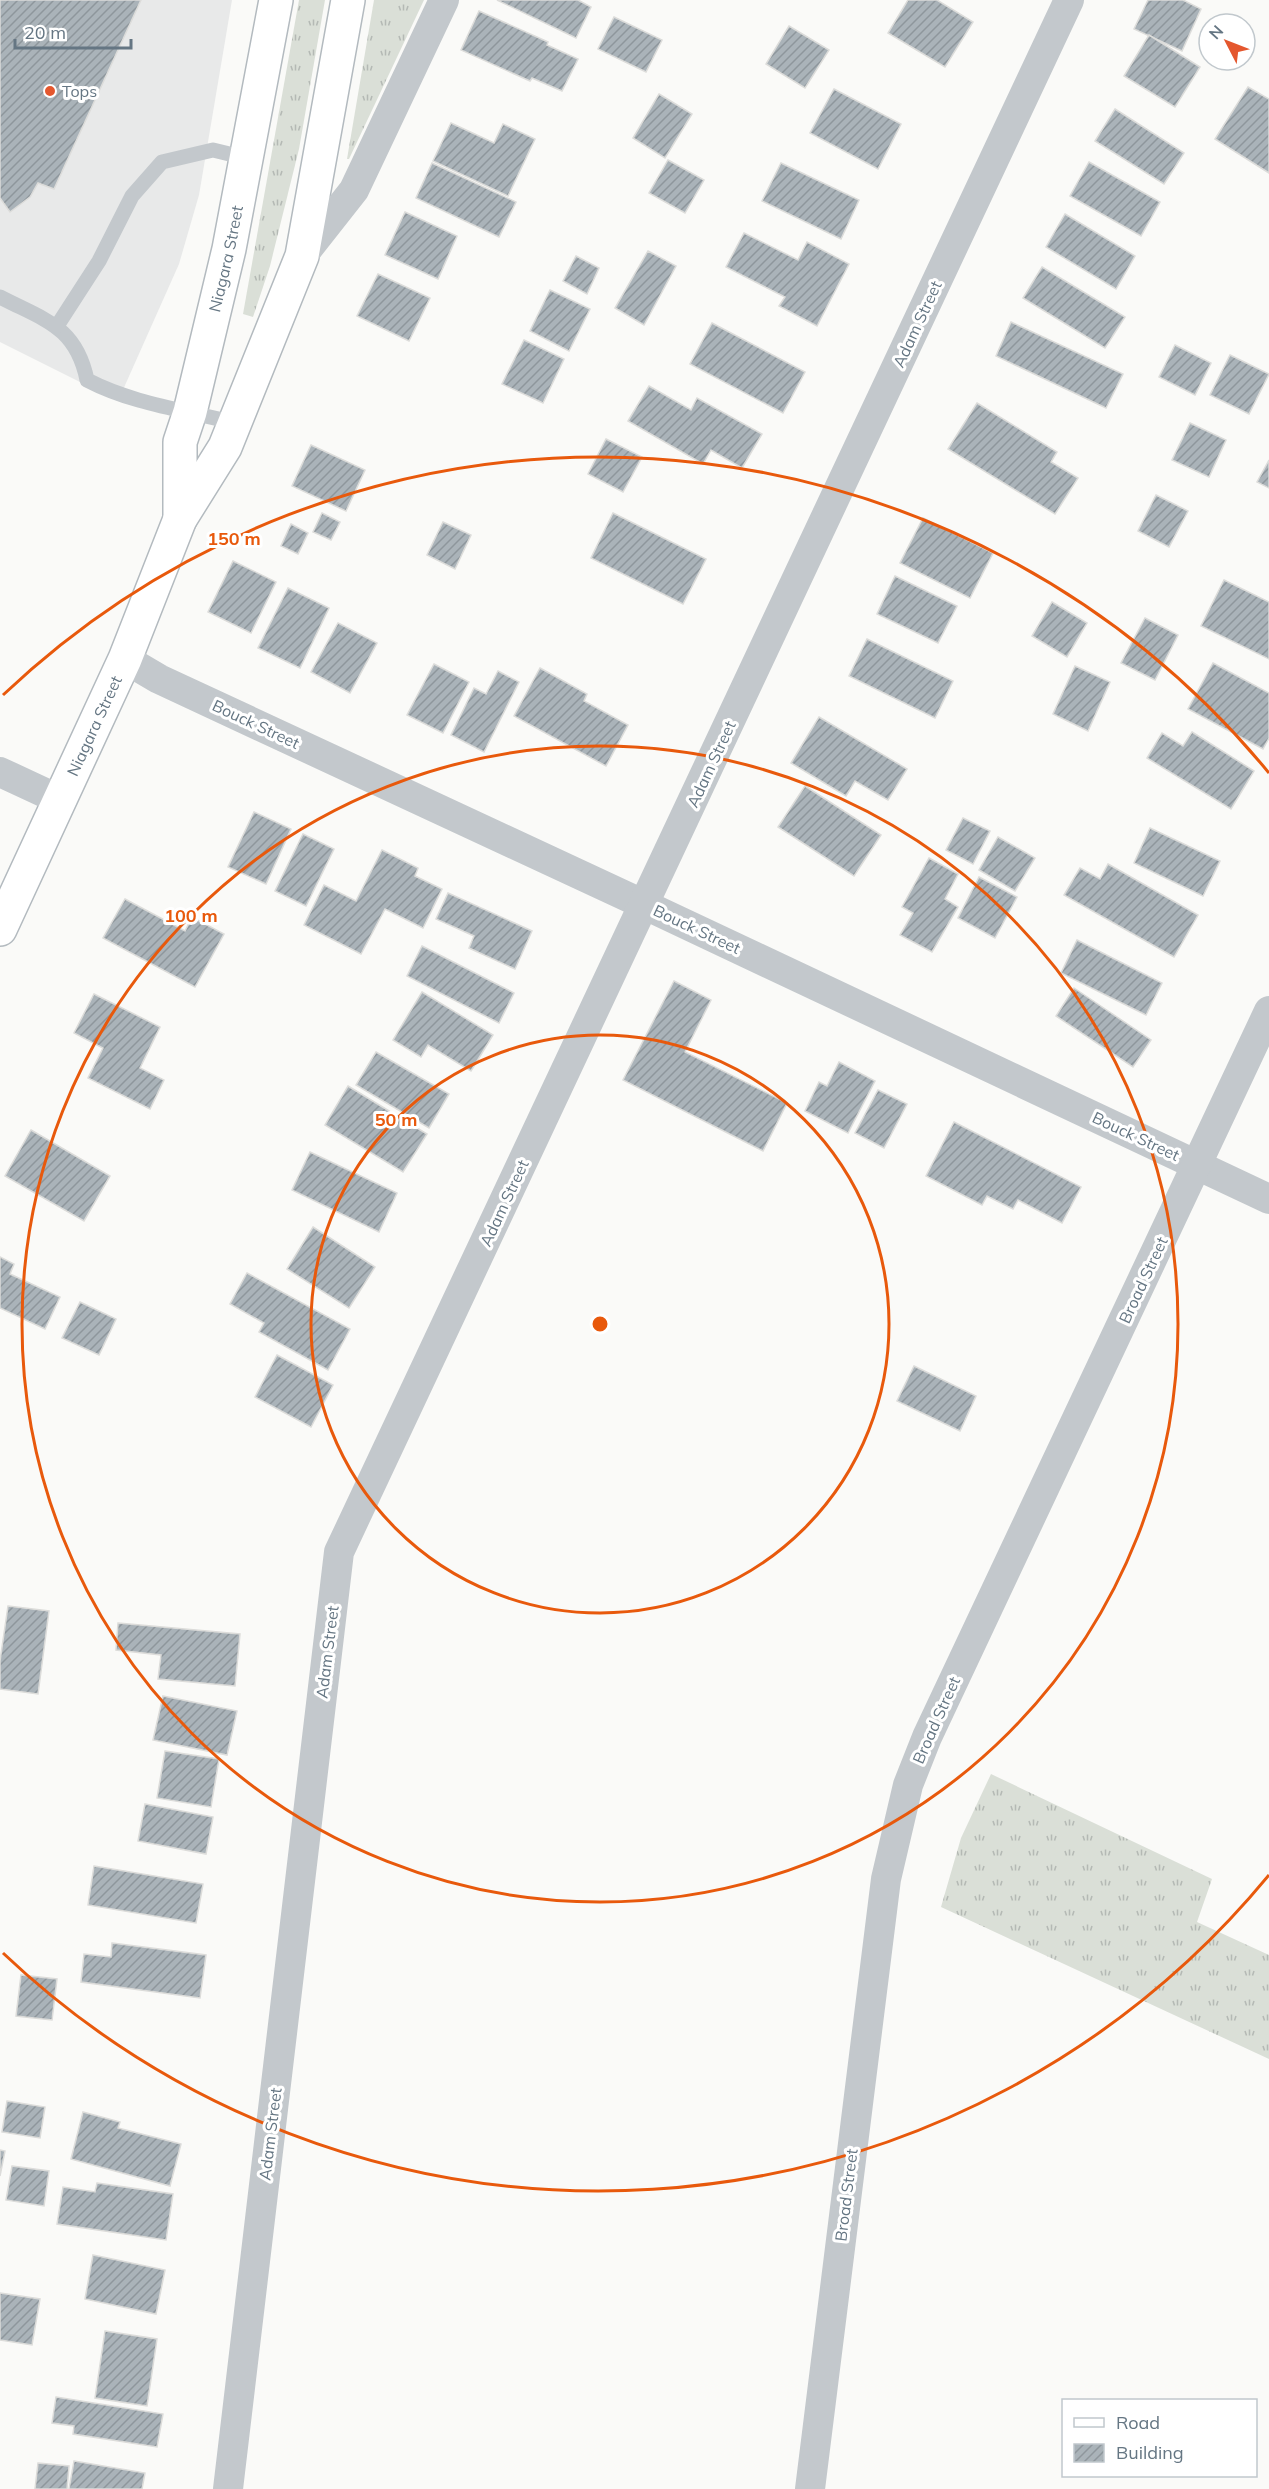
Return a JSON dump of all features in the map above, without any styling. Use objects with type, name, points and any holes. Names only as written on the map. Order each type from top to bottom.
[{"type":"main road","name":"Niagara Street","points":[[180,519],[180,442],[190,412],[229,249],[259,102],[276,0]]},
{"type":"main road","name":"Niagara Street","points":[[0,930],[58,799],[125,659],[180,519],[225,447],[302,256],[348,0]]},
{"type":"street","name":"Niagara Street","points":[[302,256],[354,190],[444,0]]},
{"type":"street","name":"Adam Street","points":[[228,2489],[339,1552],[1069,0]]},
{"type":"street","name":"Bouck Street","points":[[125,659],[170,684],[645,904],[1269,1199]]},
{"type":"street","points":[[0,772],[58,799]]},
{"type":"street","name":"Broad Street","points":[[810,2489],[886,1879],[908,1785],[927,1737],[1269,1011]]},
{"type":"lane","points":[[57,326],[99,261],[132,196],[162,162],[213,150],[246,158]]},
{"type":"lane","points":[[0,297],[57,326],[71,340],[82,359],[87,380],[121,396],[235,423]]},
{"type":"shaded area","points":[[0,0],[232,0],[199,195],[179,264],[118,401],[0,342]]},
{"type":"green space","points":[[299,0],[325,0],[299,149],[270,266],[253,317],[243,314]]},
{"type":"green space","points":[[374,0],[424,0],[349,159],[347,159]]},
{"type":"green space","points":[[991,1774],[1212,1879],[1197,1922],[1269,1955],[1269,2059],[941,1907],[961,1838]]},
{"type":"building","name":"Tops","points":[[0,0],[141,0],[54,189],[38,183],[30,197],[10,212],[0,198]]},
{"type":"building","points":[[497,0],[578,0],[591,7],[576,38]]},
{"type":"building","points":[[908,0],[937,0],[973,22],[945,67],[888,33]]},
{"type":"building","points":[[1148,0],[1183,0],[1201,9],[1197,12],[1197,18],[1182,51],[1134,29]]},
{"type":"building","points":[[479,11],[548,42],[547,45],[578,59],[562,91],[532,78],[530,81],[461,50]]},
{"type":"building","points":[[614,17],[662,40],[646,72],[598,49]]},
{"type":"building","points":[[789,26],[829,50],[805,88],[766,64]]},
{"type":"building","points":[[1149,35],[1197,65],[1197,72],[1175,107],[1124,76]]},
{"type":"building","points":[[1248,87],[1269,99],[1269,173],[1215,139]]},
{"type":"building","points":[[834,89],[901,124],[878,169],[810,133]]},
{"type":"building","points":[[659,94],[692,114],[665,158],[633,138]]},
{"type":"building","points":[[1115,109],[1184,153],[1164,184],[1095,141]]},
{"type":"building","points":[[451,123],[494,143],[503,124],[535,139],[508,196],[433,161]]},
{"type":"building","points":[[668,160],[704,180],[685,213],[649,193]]},
{"type":"building","points":[[1089,162],[1160,202],[1141,236],[1070,196]]},
{"type":"building","points":[[432,163],[516,202],[499,237],[416,198]]},
{"type":"building","points":[[781,163],[859,200],[841,239],[762,201]]},
{"type":"building","points":[[405,212],[457,236],[438,279],[385,255]]},
{"type":"building","points":[[1065,214],[1135,256],[1116,289],[1046,247]]},
{"type":"building","points":[[744,233],[798,260],[807,242],[849,264],[817,326],[779,306],[785,297],[726,267]]},
{"type":"building","points":[[648,251],[676,266],[644,325],[615,308]]},
{"type":"building","points":[[576,256],[599,268],[587,294],[563,281]]},
{"type":"building","points":[[1042,267],[1125,317],[1105,348],[1023,298]]},
{"type":"building","points":[[378,274],[430,298],[409,341],[357,316]]},
{"type":"building","points":[[550,290],[590,309],[569,351],[530,331]]},
{"type":"building","points":[[1011,322],[1123,374],[1106,408],[996,356]]},
{"type":"building","points":[[712,323],[805,372],[783,413],[690,364]]},
{"type":"building","points":[[524,340],[564,359],[543,403],[502,384]]},
{"type":"building","points":[[1175,345],[1211,363],[1195,395],[1159,377]]},
{"type":"building","points":[[1230,355],[1269,374],[1249,414],[1210,395]]},
{"type":"building","points":[[649,386],[691,410],[697,398],[762,434],[742,468],[711,450],[703,464],[628,421]]},
{"type":"building","points":[[977,403],[1057,452],[1051,462],[1078,478],[1055,514],[948,449]]},
{"type":"building","points":[[1190,423],[1226,440],[1209,477],[1172,460]]},
{"type":"building","points":[[606,439],[642,457],[623,492],[588,474]]},
{"type":"building","points":[[311,445],[365,470],[346,511],[292,486]]},
{"type":"building","points":[[1269,460],[1269,488],[1257,482]]},
{"type":"building","points":[[1156,495],[1188,511],[1169,547],[1138,531]]},
{"type":"building","points":[[322,513],[340,522],[331,540],[313,532]]},
{"type":"building","points":[[613,513],[706,559],[683,604],[591,558]]},
{"type":"building","points":[[923,518],[993,553],[970,598],[900,563]]},
{"type":"building","points":[[443,522],[471,535],[455,569],[427,555]]},
{"type":"building","points":[[291,524],[308,533],[298,554],[281,546]]},
{"type":"building","points":[[233,561],[276,582],[251,633],[208,612]]},
{"type":"building","points":[[895,576],[957,606],[938,643],[877,614]]},
{"type":"building","points":[[1224,580],[1269,602],[1269,659],[1201,626]]},
{"type":"building","points":[[288,588],[329,608],[300,668],[258,648]]},
{"type":"building","points":[[1052,602],[1087,623],[1067,657],[1032,636]]},
{"type":"building","points":[[1145,618],[1178,635],[1155,680],[1121,663]]},
{"type":"building","points":[[338,623],[377,643],[350,693],[311,672]]},
{"type":"building","points":[[867,639],[953,681],[935,718],[849,676]]},
{"type":"building","points":[[1213,663],[1269,693],[1269,738],[1263,749],[1188,709]]},
{"type":"building","points":[[434,664],[469,682],[443,733],[407,715]]},
{"type":"building","points":[[1075,666],[1110,682],[1088,731],[1053,714]]},
{"type":"building","points":[[540,668],[587,694],[584,701],[628,725],[606,766],[514,716]]},
{"type":"building","points":[[498,671],[519,682],[484,752],[451,735],[474,688],[486,694]]},
{"type":"building","points":[[819,717],[907,769],[888,800],[855,781],[846,796],[791,763]]},
{"type":"building","points":[[1192,732],[1254,771],[1231,809],[1147,758],[1162,733],[1183,746]]},
{"type":"building","points":[[805,786],[881,835],[854,876],[778,827]]},
{"type":"building","points":[[254,812],[291,829],[266,884],[228,867]]},
{"type":"building","points":[[963,818],[990,831],[973,864],[946,850]]},
{"type":"building","points":[[1150,828],[1220,861],[1203,896],[1134,863]]},
{"type":"building","points":[[303,834],[334,849],[306,906],[275,891]]},
{"type":"building","points":[[998,837],[1035,858],[1015,891],[979,870]]},
{"type":"building","points":[[382,850],[418,868],[415,876],[442,889],[423,928],[385,909],[361,954],[304,925],[324,885],[356,901]]},
{"type":"building","points":[[929,858],[958,874],[945,899],[958,907],[932,952],[900,935],[913,913],[902,907]]},
{"type":"building","points":[[1108,864],[1198,915],[1174,957],[1064,895],[1080,868],[1100,879]]},
{"type":"building","points":[[979,877],[1017,897],[995,938],[958,918]]},
{"type":"building","points":[[448,893],[532,931],[515,969],[469,948],[474,936],[436,919]]},
{"type":"building","points":[[125,899],[185,931],[192,917],[224,934],[195,987],[103,938]]},
{"type":"building","points":[[1077,940],[1162,983],[1146,1015],[1061,973]]},
{"type":"building","points":[[422,946],[514,993],[499,1023],[407,976]]},
{"type":"building","points":[[674,981],[711,1000],[685,1052],[787,1103],[763,1151],[623,1080]]},
{"type":"building","points":[[1074,988],[1151,1040],[1133,1067],[1056,1016]]},
{"type":"building","points":[[422,992],[493,1035],[471,1071],[428,1045],[421,1057],[393,1040]]},
{"type":"building","points":[[94,994],[160,1027],[140,1068],[164,1080],[150,1109],[88,1078],[103,1048],[74,1033]]},
{"type":"building","points":[[376,1052],[449,1094],[429,1128],[356,1085]]},
{"type":"building","points":[[839,1062],[875,1081],[848,1133],[805,1111],[819,1082],[827,1086]]},
{"type":"building","points":[[348,1086],[427,1134],[403,1172],[325,1125]]},
{"type":"building","points":[[878,1090],[907,1104],[884,1148],[855,1133]]},
{"type":"building","points":[[954,1122],[1081,1187],[1062,1223],[1018,1200],[1013,1209],[987,1196],[982,1205],[926,1176]]},
{"type":"building","points":[[31,1130],[110,1176],[84,1221],[5,1176]]},
{"type":"building","points":[[310,1152],[397,1193],[379,1232],[292,1190]]},
{"type":"building","points":[[313,1227],[375,1267],[349,1308],[287,1269]]},
{"type":"building","points":[[0,1257],[14,1264],[10,1274],[60,1297],[45,1329],[0,1308]]},
{"type":"building","points":[[247,1273],[350,1329],[328,1370],[259,1332],[264,1323],[230,1304]]},
{"type":"building","points":[[80,1302],[116,1319],[99,1355],[62,1338]]},
{"type":"building","points":[[277,1355],[333,1385],[311,1427],[255,1397]]},
{"type":"building","points":[[914,1366],[976,1396],[960,1431],[897,1401]]},
{"type":"building","points":[[8,1606],[49,1611],[38,1694],[0,1689],[0,1661]]},
{"type":"building","points":[[118,1623],[240,1634],[235,1686],[158,1679],[161,1655],[116,1650]]},
{"type":"building","points":[[163,1696],[237,1711],[227,1755],[153,1740]]},
{"type":"building","points":[[165,1751],[219,1759],[211,1807],[157,1798]]},
{"type":"building","points":[[145,1804],[213,1817],[206,1854],[138,1841]]},
{"type":"building","points":[[94,1866],[203,1884],[196,1923],[88,1905]]},
{"type":"building","points":[[112,1943],[206,1955],[200,1998],[81,1982],[84,1954],[111,1957]]},
{"type":"building","points":[[21,1975],[57,1979],[52,2020],[16,2016]]},
{"type":"building","points":[[7,2101],[45,2107],[40,2138],[2,2132]]},
{"type":"building","points":[[83,2112],[120,2122],[118,2128],[181,2144],[170,2186],[71,2159]]},
{"type":"building","points":[[0,2150],[5,2151],[0,2176]]},
{"type":"building","points":[[12,2166],[49,2171],[44,2206],[6,2200]]},
{"type":"building","points":[[97,2183],[173,2194],[166,2240],[57,2224],[63,2187],[95,2192]]},
{"type":"building","points":[[93,2255],[165,2270],[156,2314],[85,2299]]},
{"type":"building","points":[[0,2293],[40,2299],[32,2345],[0,2340]]},
{"type":"building","points":[[105,2331],[157,2339],[147,2406],[95,2398]]},
{"type":"building","points":[[56,2397],[163,2414],[157,2447],[73,2434],[74,2426],[52,2423]]},
{"type":"building","points":[[74,2461],[145,2473],[142,2489],[69,2489]]},
{"type":"building","points":[[38,2463],[69,2466],[67,2489],[35,2489]]},
{"type":"place","name":"Tops","points":[[50,91]]}]
